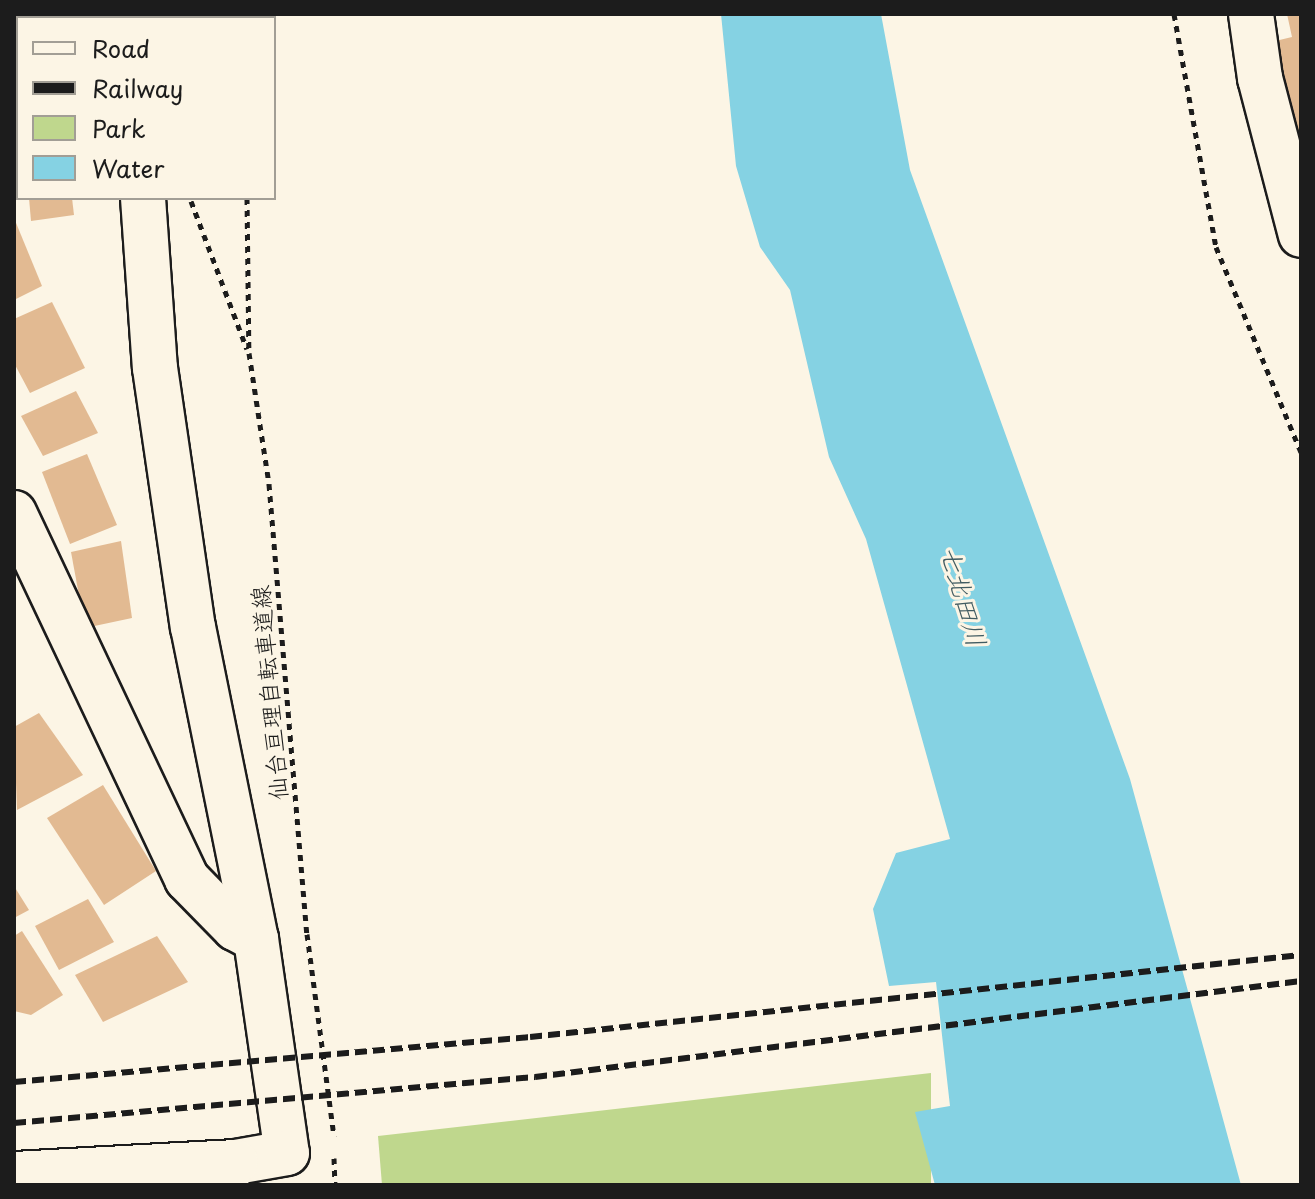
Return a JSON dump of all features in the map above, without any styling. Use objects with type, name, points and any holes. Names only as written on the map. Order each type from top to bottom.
[{"type":"street","points":[[1251,14],[1260,78],[1301,235]]},
{"type":"street","points":[[14,1174],[227,1174],[287,1153],[256,939],[193,627],[155,368],[143,200]]},
{"type":"street","points":[[14,513],[187,879],[235,928],[256,939]]},
{"type":"path","points":[[1174,14],[1216,247],[1301,452]]},
{"type":"path","points":[[191,200],[249,353]]},
{"type":"path","name":"仙台亘理自転車道線","points":[[247,200],[249,353],[269,484],[307,934],[334,1131],[335,1185]]},
{"type":"green space","points":[[931,1073],[931,1185],[382,1185],[378,1136]]},
{"type":"water","name":"七北田川","points":[[721,14],[881,14],[910,170],[1130,779],[1241,1185],[935,1185],[915,1112],[950,1106],[936,982],[889,986],[873,909],[896,853],[950,839],[866,539],[829,457],[790,290],[760,247],[736,166]]},
{"type":"building","points":[[1287,14],[1301,14],[1300,147],[1267,43],[1292,37]]},
{"type":"building","points":[[16,59],[16,100],[14,96]]},
{"type":"building","points":[[29,200],[72,200],[74,215],[31,221]]},
{"type":"building","points":[[14,218],[42,286],[14,300]]},
{"type":"building","points":[[52,302],[85,368],[30,393],[14,363],[14,319]]},
{"type":"building","points":[[76,391],[98,433],[43,456],[21,416]]},
{"type":"building","points":[[87,454],[117,525],[70,544],[42,472]]},
{"type":"building","points":[[121,541],[132,618],[85,628],[71,552]]},
{"type":"building","points":[[39,713],[83,775],[17,810],[14,727]]},
{"type":"building","points":[[103,785],[156,871],[104,905],[47,818]]},
{"type":"building","points":[[14,886],[29,910],[14,918]]},
{"type":"building","points":[[88,899],[114,942],[59,970],[35,926]]},
{"type":"building","points":[[22,931],[63,995],[31,1015],[14,1011],[14,936]]},
{"type":"building","points":[[157,936],[188,982],[103,1022],[75,975]]},
{"type":"railway","points":[[14,1082],[530,1037],[1301,955]]},
{"type":"railway","points":[[14,1123],[535,1077],[1301,981]]}]
